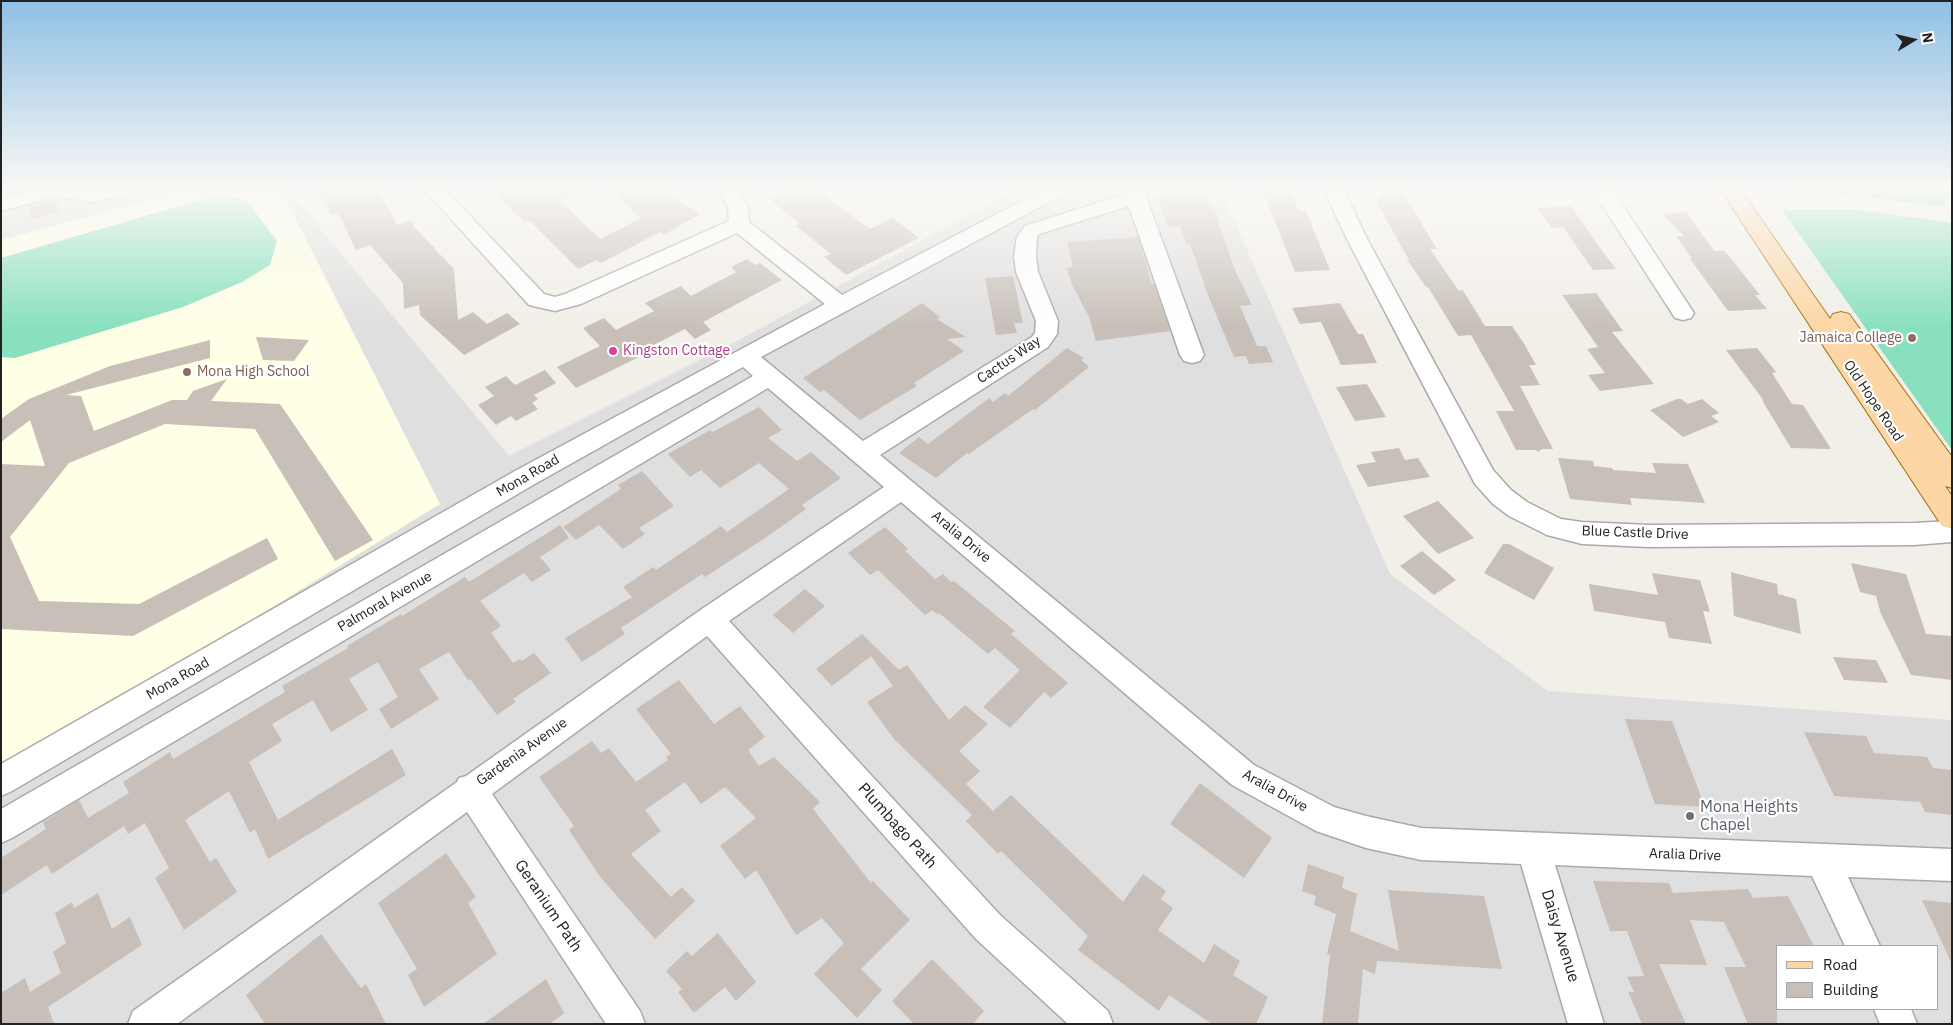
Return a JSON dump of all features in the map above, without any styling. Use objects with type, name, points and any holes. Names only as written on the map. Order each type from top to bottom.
[{"type":"main road","name":"Old Hope Road","points":[[1760,234],[1952,518]]},
{"type":"main road","name":"Old Hope Road","points":[[1780,234],[1952,478]]},
{"type":"street","points":[[478,234],[537,300],[555,304],[572,299],[717,234]]},
{"type":"street","points":[[751,234],[841,305]]},
{"type":"street","name":"Mona Road","points":[[1,782],[524,478],[745,356],[974,234]]},
{"type":"street","name":"Cactus Way","points":[[862,454],[1040,342],[1046,334],[1047,321],[1027,272],[1025,256],[1027,237],[1029,234]]},
{"type":"street","points":[[1149,234],[1192,355]]},
{"type":"street","name":"Blue Castle Drive","points":[[1356,234],[1423,365],[1484,477],[1502,497],[1518,509],[1556,528],[1582,533],[1649,536],[1914,534],[1952,531]]},
{"type":"street","points":[[1631,234],[1683,313]]},
{"type":"street","name":"Aralia Drive","points":[[745,356],[1243,775],[1327,820],[1366,832],[1421,844],[1952,864]]},
{"type":"street","name":"Palmoral Avenue","points":[[1,827],[769,377]]},
{"type":"street","name":"Gardenia Avenue","points":[[163,1019],[470,789],[708,619],[902,488]]},
{"type":"street","name":"Plumbago Path","points":[[708,619],[988,927],[1095,1024]]},
{"type":"street","name":"Geranium Path","points":[[470,789],[627,1024]]},
{"type":"street","name":"Daisy Avenue","points":[[1534,849],[1586,1024]]},
{"type":"street","points":[[1822,860],[1863,945]]},
{"type":"street","points":[[1892,1010],[1899,1024]]},
{"type":"shaded area","points":[[1,234],[325,234],[509,456],[737,341],[934,234],[1240,234],[1390,574],[1548,691],[1952,720],[1952,1024],[1,1024]]},
{"type":"shaded area","name":"Mona High School","points":[[24,234],[303,234],[440,504],[1,774],[1,240]]},
{"type":"green space","points":[[84,234],[272,234],[277,241],[270,265],[242,282],[183,307],[15,358],[1,357],[1,258]]},
{"type":"green space","name":"Jamaica College","points":[[1799,234],[1952,234],[1952,450]]},
{"type":"building","points":[[348,234],[421,234],[454,269],[458,320],[473,312],[487,324],[507,313],[520,324],[464,355],[420,315],[419,305],[404,309],[403,283],[370,245],[356,250]]},
{"type":"building","points":[[543,234],[595,234],[600,239],[610,234],[657,234],[601,263],[597,260],[578,269]]},
{"type":"building","points":[[806,234],[914,234],[919,238],[846,275],[824,257],[831,254]]},
{"type":"building","points":[[1183,234],[1222,234],[1234,268],[1252,305],[1240,306],[1257,346],[1266,346],[1273,362],[1249,364],[1246,356],[1234,357],[1204,286],[1190,244],[1187,245]]},
{"type":"building","points":[[1280,234],[1315,234],[1330,270],[1295,272]]},
{"type":"building","points":[[1394,234],[1428,234],[1437,249],[1430,249],[1459,291],[1462,289],[1485,326],[1512,326],[1536,365],[1529,365],[1540,385],[1520,386],[1553,449],[1542,449],[1538,452],[1536,450],[1516,450],[1496,411],[1514,411],[1471,335],[1458,336],[1428,287],[1426,287],[1407,260],[1409,260]]},
{"type":"building","points":[[1568,234],[1590,234],[1616,269],[1593,270]]},
{"type":"building","points":[[1682,234],[1702,234],[1714,251],[1724,251],[1760,295],[1755,295],[1767,309],[1728,311],[1690,259],[1692,259],[1676,236],[1684,236]]},
{"type":"building","points":[[1138,237],[1152,284],[1154,284],[1170,331],[1096,341],[1089,317],[1072,285],[1067,268],[1073,267],[1067,242]]},
{"type":"building","points":[[747,259],[755,265],[760,263],[782,280],[703,322],[711,330],[695,339],[685,329],[638,353],[641,356],[576,388],[557,367],[600,346],[583,328],[604,318],[616,330],[654,311],[645,303],[681,286],[691,296],[736,272],[731,267]]},
{"type":"building","points":[[1013,276],[1023,323],[1014,323],[1017,333],[996,335],[985,278]]},
{"type":"building","points":[[1596,293],[1623,331],[1612,332],[1654,384],[1600,391],[1588,375],[1605,373],[1587,349],[1598,347],[1562,295]]},
{"type":"building","points":[[922,303],[940,317],[937,319],[966,337],[947,339],[964,351],[914,383],[917,386],[860,420],[824,390],[820,392],[803,378]]},
{"type":"building","points":[[1340,303],[1358,334],[1363,334],[1377,363],[1341,365],[1321,322],[1300,324],[1292,308]]},
{"type":"building","points":[[256,337],[309,340],[294,361],[263,360]]},
{"type":"building","points":[[210,340],[210,358],[66,395],[81,396],[94,431],[172,400],[187,400],[193,391],[227,379],[211,401],[280,404],[373,540],[335,561],[255,429],[165,424],[69,463],[10,537],[39,601],[139,604],[267,538],[278,559],[133,636],[1,629],[1,464],[45,466],[30,420],[1,442],[1,419],[29,399],[110,366]]},
{"type":"building","points":[[1067,348],[1084,358],[1081,360],[1089,367],[1035,410],[1033,409],[969,454],[967,453],[936,478],[899,453],[919,437],[928,444],[989,398],[993,402],[1005,393],[1008,396]]},
{"type":"building","points":[[1757,348],[1776,372],[1772,373],[1792,404],[1803,405],[1831,449],[1791,448],[1762,400],[1764,401],[1726,350]]},
{"type":"building","points":[[545,370],[556,383],[534,395],[538,399],[532,403],[538,409],[516,421],[511,416],[496,425],[478,405],[494,396],[485,387],[506,376],[515,385]]},
{"type":"building","points":[[1367,384],[1386,417],[1355,421],[1336,387]]},
{"type":"building","points":[[1681,399],[1688,404],[1702,399],[1719,413],[1711,416],[1719,422],[1683,437],[1650,410]]},
{"type":"building","points":[[759,407],[782,430],[768,438],[797,461],[811,452],[841,478],[802,505],[806,509],[768,536],[705,577],[702,574],[621,628],[625,634],[582,662],[565,638],[632,597],[623,587],[653,567],[656,570],[721,526],[727,532],[789,489],[759,463],[720,488],[701,470],[690,477],[668,454],[710,430],[713,432]]},
{"type":"building","points":[[1399,448],[1405,460],[1418,458],[1430,477],[1368,487],[1356,465],[1376,462],[1371,452]]},
{"type":"building","points":[[1558,458],[1593,461],[1594,466],[1612,468],[1613,470],[1656,473],[1652,463],[1688,464],[1705,503],[1630,498],[1632,505],[1570,499]]},
{"type":"building","points":[[642,471],[674,506],[639,528],[645,534],[623,549],[599,525],[576,540],[563,527],[621,489],[618,485]]},
{"type":"building","points":[[1438,501],[1474,538],[1438,554],[1403,516]]},
{"type":"building","points":[[560,525],[569,538],[540,557],[551,570],[532,582],[524,573],[480,601],[501,626],[491,633],[513,663],[520,659],[522,661],[534,653],[551,673],[513,699],[516,702],[497,715],[470,679],[468,680],[449,652],[419,669],[439,699],[391,729],[379,709],[398,697],[378,662],[349,679],[368,710],[331,732],[313,700],[272,724],[282,741],[249,762],[278,820],[392,749],[406,775],[268,859],[255,829],[250,833],[229,791],[185,820],[210,862],[216,858],[237,892],[184,930],[155,878],[169,868],[145,823],[128,834],[124,826],[52,874],[47,865],[1,895],[1,858],[46,829],[43,822],[79,800],[88,818],[129,793],[123,782],[170,752],[173,759],[285,692],[282,686],[348,648],[347,646],[401,614],[402,616],[465,577],[469,582]]},
{"type":"building","points":[[885,527],[908,549],[905,551],[935,579],[943,574],[951,582],[954,581],[1015,631],[1011,634],[1068,683],[1051,698],[1044,692],[1010,728],[983,707],[1020,670],[995,648],[988,654],[939,613],[937,614],[932,610],[925,615],[878,570],[870,575],[848,553]]},
{"type":"building","points":[[1503,544],[1509,544],[1554,568],[1534,600],[1484,573]]},
{"type":"building","points":[[1422,551],[1456,580],[1434,595],[1400,566]]},
{"type":"building","points":[[1851,563],[1906,574],[1926,634],[1952,636],[1952,680],[1911,675],[1881,614],[1876,596],[1860,592]]},
{"type":"building","points":[[1731,572],[1777,584],[1778,594],[1796,599],[1801,634],[1734,616]]},
{"type":"building","points":[[1652,573],[1700,580],[1710,612],[1703,611],[1712,644],[1669,638],[1665,622],[1594,611],[1589,584],[1658,595]]},
{"type":"building","points":[[805,589],[825,606],[793,633],[773,615]]},
{"type":"building","points":[[862,634],[899,670],[907,665],[949,720],[965,705],[988,724],[959,751],[980,771],[966,784],[993,811],[1011,795],[1123,902],[1143,874],[1166,891],[1161,899],[1173,908],[1158,930],[1204,963],[1214,944],[1240,961],[1233,975],[1268,997],[1256,1024],[1212,1024],[1169,995],[1159,1011],[1078,950],[1088,936],[1001,851],[998,854],[966,821],[972,815],[894,739],[867,702],[893,686],[871,656],[832,686],[816,669]]},
{"type":"building","points":[[1833,657],[1876,660],[1888,683],[1844,680]]},
{"type":"building","points":[[679,680],[714,724],[740,706],[765,737],[748,750],[759,766],[774,757],[820,802],[813,809],[871,883],[873,881],[910,920],[861,969],[882,990],[857,1018],[814,974],[844,943],[822,918],[796,935],[756,870],[745,879],[720,846],[756,818],[725,787],[701,804],[685,782],[645,810],[661,831],[631,854],[671,897],[682,887],[695,901],[655,939],[601,878],[569,830],[574,826],[539,777],[592,741],[601,753],[609,748],[636,782],[668,760],[666,757],[671,754],[636,709]]},
{"type":"building","points":[[1625,719],[1672,721],[1705,807],[1655,804]]},
{"type":"building","points":[[1804,732],[1866,736],[1874,753],[1927,757],[1933,768],[1952,770],[1952,815],[1925,812],[1920,802],[1834,796]]},
{"type":"building","points":[[1200,783],[1272,838],[1244,878],[1170,824]]},
{"type":"building","points":[[446,853],[476,897],[468,903],[497,954],[424,1007],[408,975],[417,969],[378,903]]},
{"type":"building","points":[[1308,864],[1344,877],[1342,888],[1357,894],[1350,931],[1399,951],[1388,890],[1484,896],[1502,969],[1377,961],[1375,974],[1363,969],[1358,1024],[1322,1024],[1330,955],[1327,954],[1336,914],[1314,905],[1316,896],[1302,891]]},
{"type":"building","points":[[1593,881],[1669,883],[1673,893],[1748,889],[1753,898],[1788,896],[1813,945],[1776,945],[1777,1024],[1748,1024],[1724,967],[1746,967],[1724,922],[1690,920],[1707,965],[1659,964],[1686,1024],[1642,1024],[1628,992],[1634,992],[1627,977],[1644,976],[1627,931],[1610,931]]},
{"type":"building","points":[[98,893],[112,929],[130,917],[142,945],[48,1007],[54,1024],[1,1024],[1,993],[25,978],[30,992],[61,973],[53,952],[66,943],[55,913],[72,902],[74,908]]},
{"type":"building","points":[[1922,900],[1952,903],[1952,964]]},
{"type":"building","points":[[718,933],[756,982],[736,1001],[725,987],[694,1013],[678,992],[682,989],[666,971],[687,951],[692,956]]},
{"type":"building","points":[[321,934],[361,988],[366,984],[386,1024],[265,1024],[246,995]]},
{"type":"building","points":[[932,959],[984,1011],[973,1024],[914,1024],[892,1001]]},
{"type":"building","points":[[546,979],[564,1013],[550,1024],[483,1024]]},
{"type":"place","name":"Jamaica College","points":[[1912,338]]},
{"type":"place","name":"Kingston Cottage","points":[[613,351]]},
{"type":"place","name":"Mona High School","points":[[187,372]]},
{"type":"place","name":"Mona Heights Chapel","points":[[1690,816]]}]
